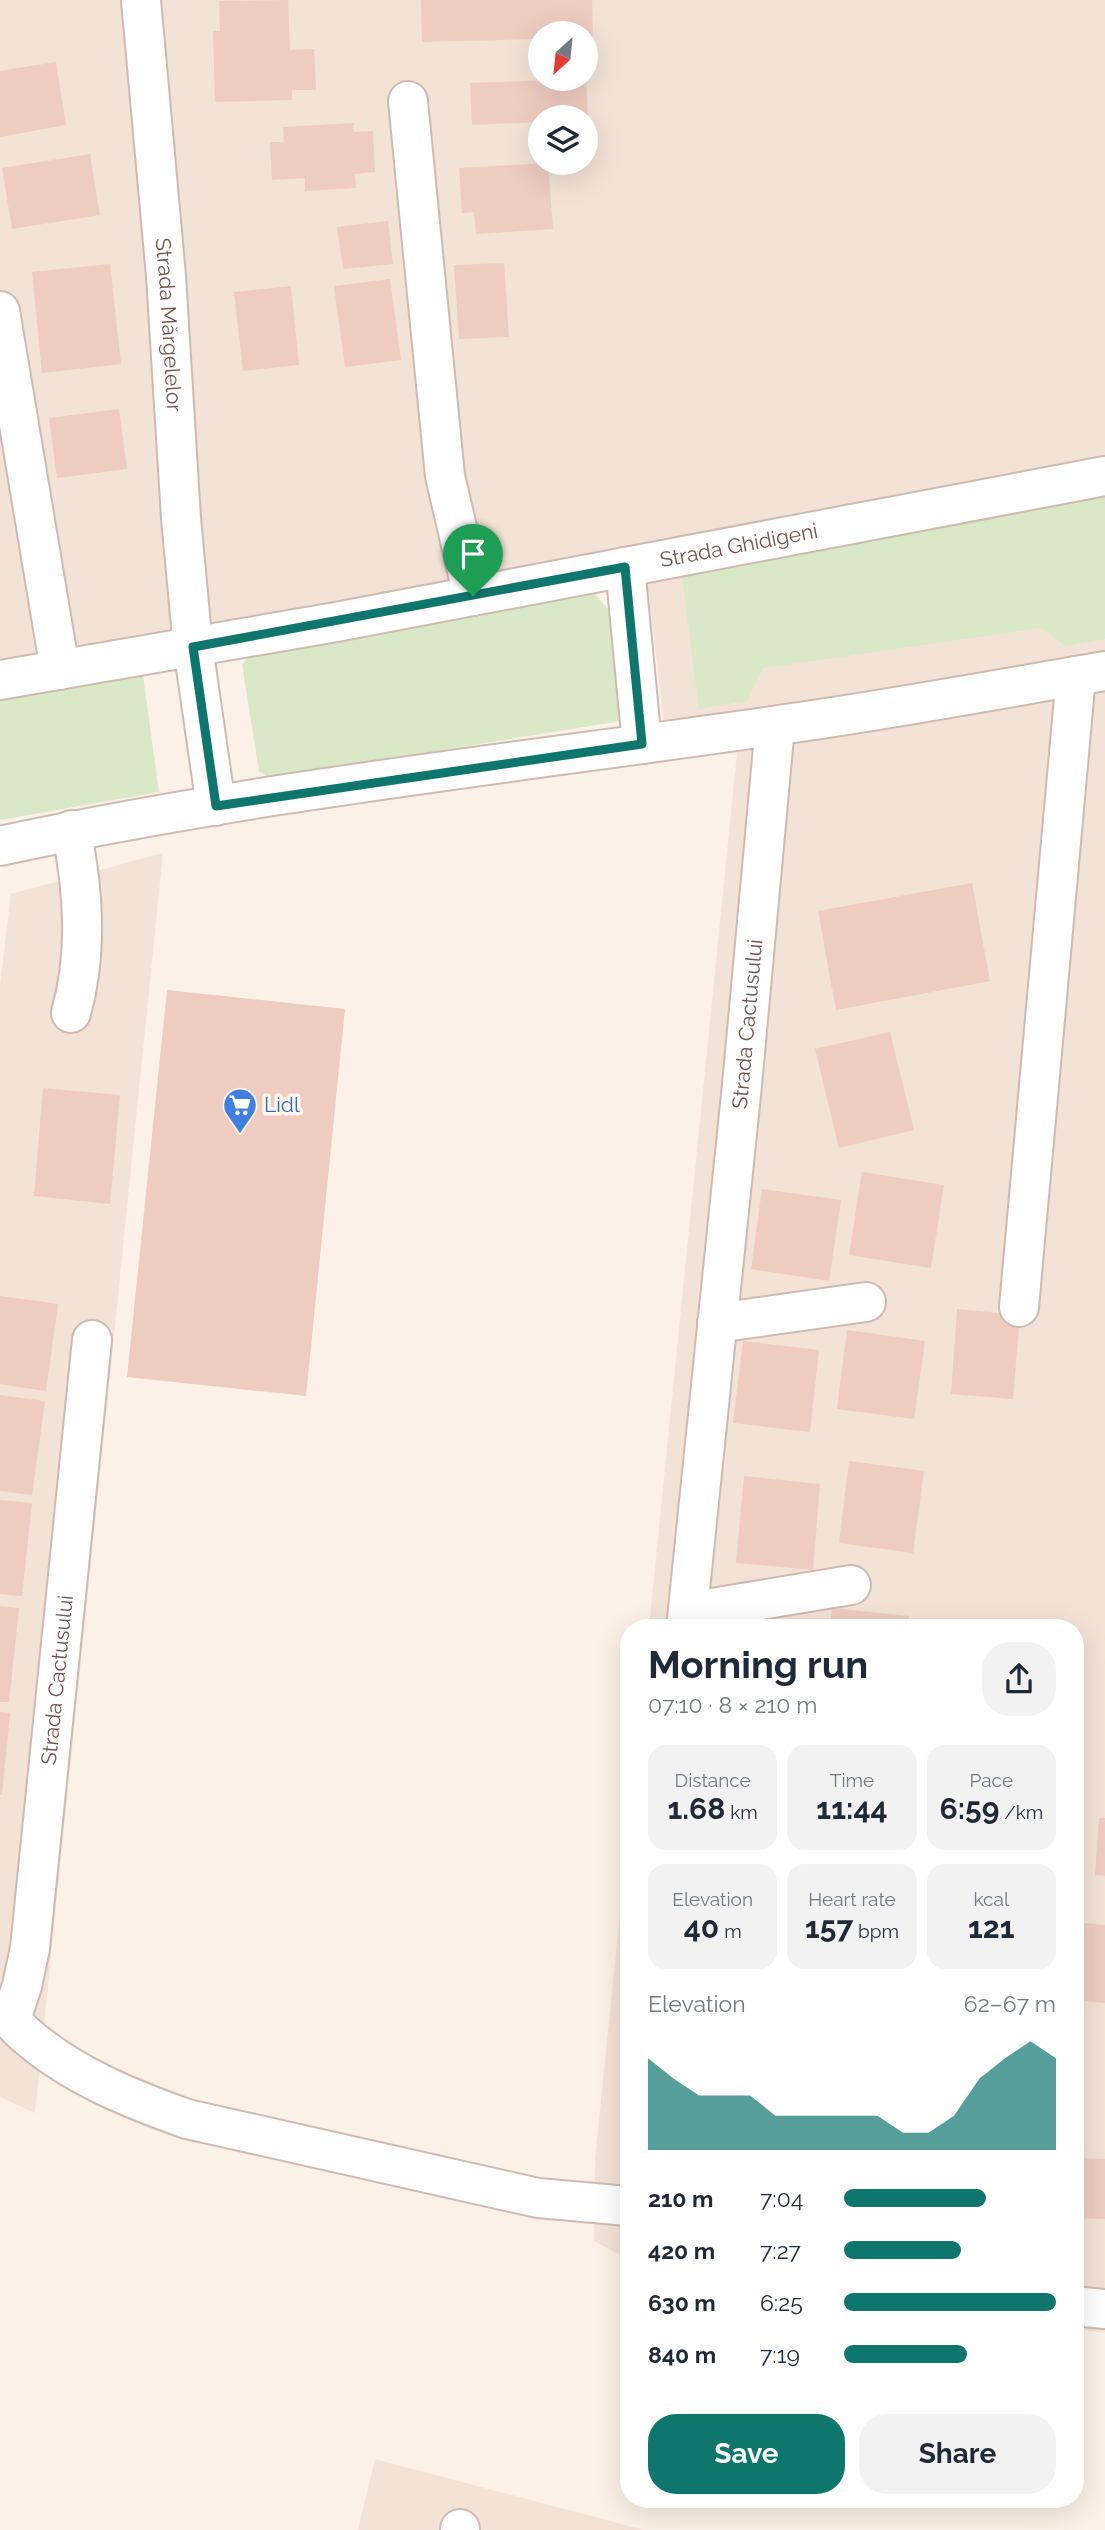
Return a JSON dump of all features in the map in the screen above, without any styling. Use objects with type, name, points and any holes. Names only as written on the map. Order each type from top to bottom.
[{"type":"street","name":"Strada Mărgelelor","points":[[141,0],[166,276],[181,518],[193,647],[216,806]]},
{"type":"street","points":[[408,101],[445,476],[473,596]]},
{"type":"street","points":[[0,311],[60,670]]},
{"type":"street","name":"Strada Ghidigeni","points":[[0,680],[473,596],[1105,476]]},
{"type":"street","points":[[625,567],[642,744]]},
{"type":"street","points":[[0,846],[71,830],[216,806],[775,726],[1090,673],[1019,1307]]},
{"type":"street","name":"Strada Cactusului","points":[[687,1619],[743,1085],[775,726]]},
{"type":"street","points":[[71,830],[80,875],[82,941],[80,983],[71,1013]]},
{"type":"street","points":[[717,1323],[866,1302]]},
{"type":"street","name":"Strada Cactusului","points":[[5,2014],[22,1986],[30,1948],[92,1340]]},
{"type":"street","name":"Strada Cactusului","points":[[692,1619],[851,1585]]},
{"type":"street","points":[[5,2014],[60,2062],[135,2100],[187,2119],[538,2198],[620,2205]]},
{"type":"street","points":[[1084,2307],[1105,2309]]},
{"type":"shaded area","points":[[0,0],[1105,0],[1105,2332],[1084,2331],[1084,1619],[650,1619],[737,753],[668,757],[647,577],[0,692]]},
{"type":"shaded area","points":[[163,853],[35,2113],[0,2097],[0,985],[11,894]]},
{"type":"shaded area","points":[[620,1913],[620,2255],[594,2241],[595,2160]]},
{"type":"shaded area","points":[[375,2459],[644,2530],[358,2530]]},
{"type":"green space","points":[[1105,496],[1105,639],[1066,646],[1040,628],[763,668],[747,701],[699,709],[682,577]]},
{"type":"green space","points":[[595,594],[609,610],[621,721],[270,778],[259,771],[242,664],[255,653]]},
{"type":"green space","points":[[143,676],[159,792],[0,820],[0,701]]},
{"type":"building","points":[[288,0],[290,50],[314,49],[316,90],[292,90],[292,100],[215,102],[213,31],[220,31],[219,1]]},
{"type":"building","points":[[421,0],[592,0],[593,21],[528,21],[528,39],[422,42]]},
{"type":"building","points":[[56,62],[66,125],[0,137],[0,71]]},
{"type":"building","points":[[528,81],[528,91],[587,91],[587,105],[528,105],[528,123],[472,125],[470,83]]},
{"type":"building","points":[[354,123],[354,132],[373,131],[375,172],[355,174],[356,188],[305,191],[305,178],[272,180],[270,142],[284,142],[283,127]]},
{"type":"building","points":[[90,154],[100,215],[12,229],[2,168]]},
{"type":"building","points":[[528,164],[528,175],[549,175],[553,229],[476,234],[474,212],[462,213],[459,168]]},
{"type":"building","points":[[388,221],[393,264],[343,269],[337,227]]},
{"type":"building","points":[[504,263],[509,337],[459,339],[454,265]]},
{"type":"building","points":[[110,264],[121,364],[42,373],[32,272]]},
{"type":"building","points":[[390,279],[401,360],[345,367],[334,286]]},
{"type":"building","points":[[291,286],[299,365],[243,371],[234,292]]},
{"type":"building","points":[[119,409],[127,469],[57,478],[49,418]]},
{"type":"building","points":[[972,883],[990,981],[836,1010],[818,911]]},
{"type":"building","points":[[167,990],[345,1009],[306,1396],[127,1377]]},
{"type":"building","points":[[890,1032],[914,1130],[839,1148],[815,1049]]},
{"type":"building","points":[[43,1088],[120,1095],[110,1204],[34,1196]]},
{"type":"building","points":[[862,1172],[944,1185],[931,1268],[849,1255]]},
{"type":"building","points":[[762,1189],[841,1200],[829,1281],[751,1269]]},
{"type":"building","points":[[0,1296],[58,1304],[46,1391],[0,1384]]},
{"type":"building","points":[[957,1309],[1020,1315],[1013,1399],[951,1394]]},
{"type":"building","points":[[847,1330],[925,1341],[914,1419],[837,1409]]},
{"type":"building","points":[[743,1341],[819,1350],[810,1432],[733,1423]]},
{"type":"building","points":[[0,1395],[45,1401],[32,1495],[0,1491]]},
{"type":"building","points":[[849,1461],[924,1471],[913,1553],[839,1543]]},
{"type":"building","points":[[744,1476],[820,1484],[813,1570],[736,1563]]},
{"type":"building","points":[[0,1500],[32,1503],[22,1596],[0,1594]]},
{"type":"building","points":[[0,1606],[19,1608],[9,1702],[0,1702]]},
{"type":"building","points":[[832,1608],[909,1616],[909,1619],[831,1619]]},
{"type":"building","points":[[0,1712],[10,1713],[2,1795],[0,1795]]},
{"type":"building","points":[[1099,1818],[1105,1818],[1105,1876],[1095,1875]]},
{"type":"building","points":[[1084,1923],[1105,1925],[1105,2003],[1084,2001]]},
{"type":"building","points":[[1084,2158],[1105,2159],[1105,2219],[1084,2218]]},
{"type":"place","name":"Lidl","points":[[240,1135]]},
{"type":"route","points":[[625,567],[642,744],[216,806],[193,647],[473,596],[625,567]]}]
